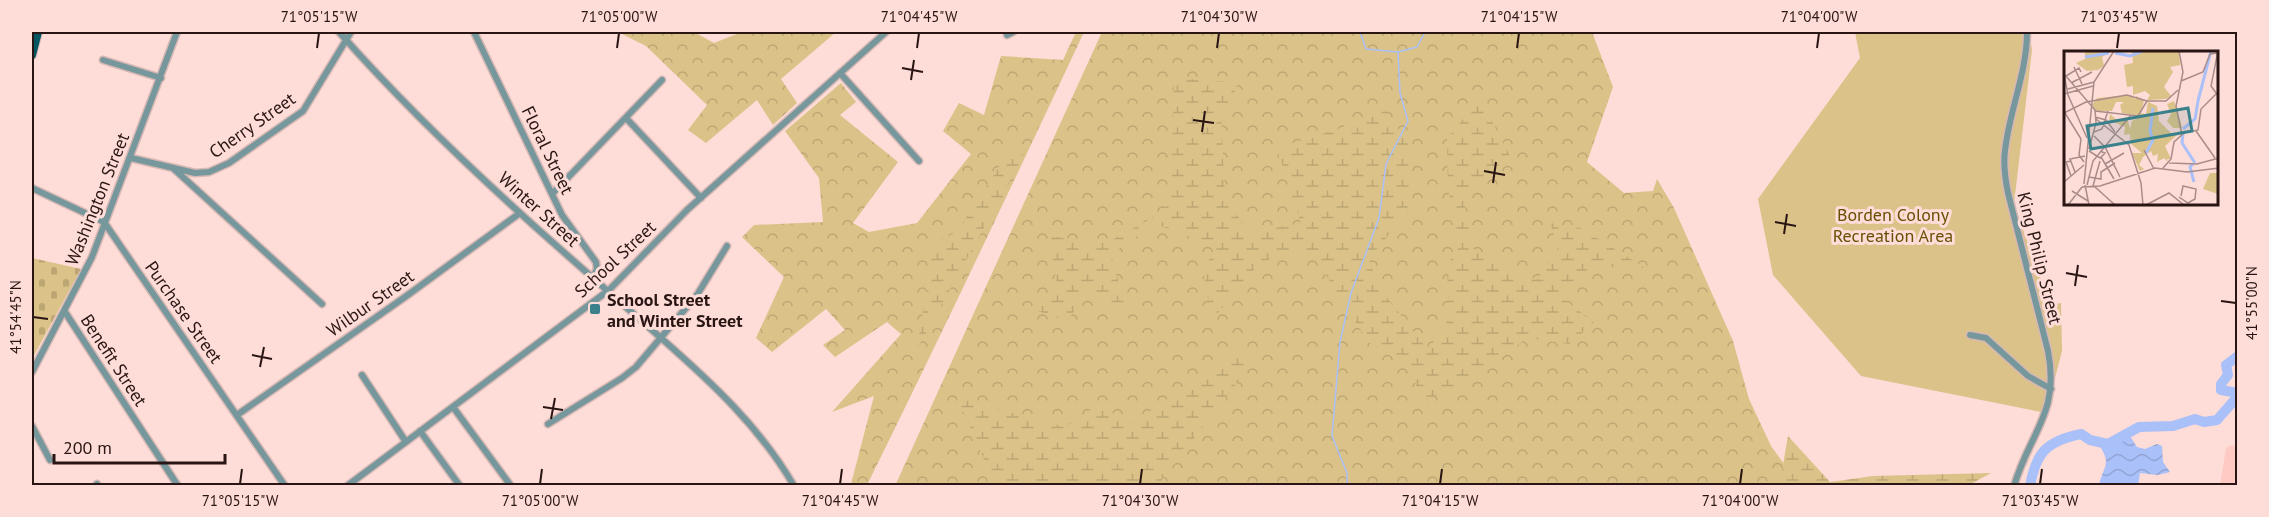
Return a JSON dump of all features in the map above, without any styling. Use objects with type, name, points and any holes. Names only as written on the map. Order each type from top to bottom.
[{"type":"main road","points":[[32,55],[38,32]]},
{"type":"street","name":"Washington Street","points":[[32,372],[88,264],[131,158],[177,32]]},
{"type":"street","name":"Winter Street","points":[[339,32],[414,113],[520,213],[688,361],[741,414],[771,450],[794,486]]},
{"type":"street","name":"Cherry Street","points":[[131,158],[173,169],[201,173],[226,165],[300,114],[308,105],[351,32]]},
{"type":"street","name":"Floral Street","points":[[474,32],[552,194],[566,220],[596,262],[597,269],[593,277]]},
{"type":"street","name":"School Street","points":[[347,486],[609,290],[701,198],[886,32]]},
{"type":"street","name":"King Philip Street","points":[[2014,486],[2046,412],[2052,373],[2010,204],[2004,168],[2005,146],[2025,59],[2026,32]]},
{"type":"street","points":[[103,60],[160,78]]},
{"type":"street","points":[[840,73],[919,161]]},
{"type":"street","points":[[552,194],[662,80]]},
{"type":"street","points":[[626,118],[701,198]]},
{"type":"street","points":[[173,169],[322,304]]},
{"type":"street","name":"Purchase Street","points":[[32,188],[105,224],[285,486]]},
{"type":"street","name":"Wilbur Street","points":[[237,415],[520,213]]},
{"type":"street","points":[[548,424],[630,373],[697,295],[727,246]]},
{"type":"street","name":"Benefit Street","points":[[65,312],[178,486]]},
{"type":"street","points":[[1970,335],[1986,338],[2028,376],[2051,389]]},
{"type":"street","points":[[362,375],[406,441]]},
{"type":"street","points":[[453,407],[511,486]]},
{"type":"street","points":[[32,426],[50,460]]},
{"type":"street","points":[[420,431],[460,486]]},
{"type":"shaded area","points":[[2237,445],[2237,485],[2220,485],[2226,449]]},
{"type":"green space","points":[[618,32],[694,32],[714,43],[742,32],[836,32],[781,79],[797,103],[773,125],[757,100],[706,143],[688,130],[707,105],[646,46]]},
{"type":"green space","points":[[1076,32],[1084,32],[867,485],[853,485],[851,484],[874,396],[832,412],[901,334],[887,322],[835,357],[823,345],[845,330],[826,309],[772,352],[756,338],[784,277],[742,237],[754,225],[823,222],[819,178],[785,131],[841,83],[856,102],[840,115],[898,162],[853,223],[869,232],[917,223],[971,154],[943,131],[959,103],[984,115],[1001,56],[1063,60]]},
{"type":"green space","points":[[1102,32],[1592,32],[1613,87],[1587,162],[1624,193],[1653,191],[1657,179],[1674,208],[1733,341],[1749,399],[1771,446],[1799,485],[895,486]]},
{"type":"green space","name":"Borden Colony Recreation Area","points":[[1855,32],[2029,32],[2032,50],[2014,204],[2050,305],[2061,303],[2062,351],[2046,413],[1861,376],[1773,275],[1758,199],[1860,58]]},
{"type":"green space","points":[[1174,78],[1240,83],[1221,112],[1225,195],[1248,233],[1301,223],[1277,148],[1338,129],[1384,107],[1412,150],[1407,214],[1369,258],[1377,285],[1428,350],[1449,319],[1447,266],[1459,247],[1448,188],[1447,139],[1480,98],[1510,156],[1464,203],[1474,251],[1537,280],[1558,248],[1550,223],[1581,228],[1645,268],[1590,267],[1559,295],[1594,323],[1569,344],[1527,338],[1494,364],[1423,403],[1407,362],[1368,342],[1313,254],[1285,251],[1257,266],[1212,320],[1203,272],[1216,246],[1155,224],[1111,254],[1132,332],[1092,287],[1067,321],[1035,310],[1057,284],[1049,236],[1106,243],[1163,212],[1171,196]]},
{"type":"green space","points":[[1011,148],[1024,155],[917,349],[933,244],[958,231]]},
{"type":"green space","points":[[32,258],[81,269],[32,359]]},
{"type":"green space","points":[[1239,347],[1248,369],[1158,485],[997,485],[957,398],[1065,427],[1097,406],[1134,423]]},
{"type":"green space","points":[[1788,436],[1830,482],[1873,476],[1991,473],[1969,485],[1755,485],[1781,476]]},
{"type":"water","points":[[2128,433],[2137,447],[2145,449],[2157,444],[2162,446],[2163,462],[2170,472],[2158,475],[2140,473],[2138,485],[2099,485],[2106,460],[2097,442],[2098,438],[2113,440]]},
{"type":"waterway","points":[[1360,32],[1366,49],[1398,52]]},
{"type":"waterway","points":[[1347,486],[1347,473],[1332,436],[1340,342],[1351,293],[1379,218],[1386,164],[1408,121],[1400,93],[1398,52],[1417,47],[1425,32]]},
{"type":"waterway","points":[[2238,356],[2226,365],[2228,375],[2221,384],[2221,390],[2238,393]]},
{"type":"waterway","points":[[2030,486],[2040,456],[2060,440],[2081,434],[2090,440],[2108,444],[2139,427],[2173,426],[2195,419],[2204,422],[2217,420],[2238,396]]},
{"type":"place","name":"School Street and Winter Street","points":[[595,309]]}]
